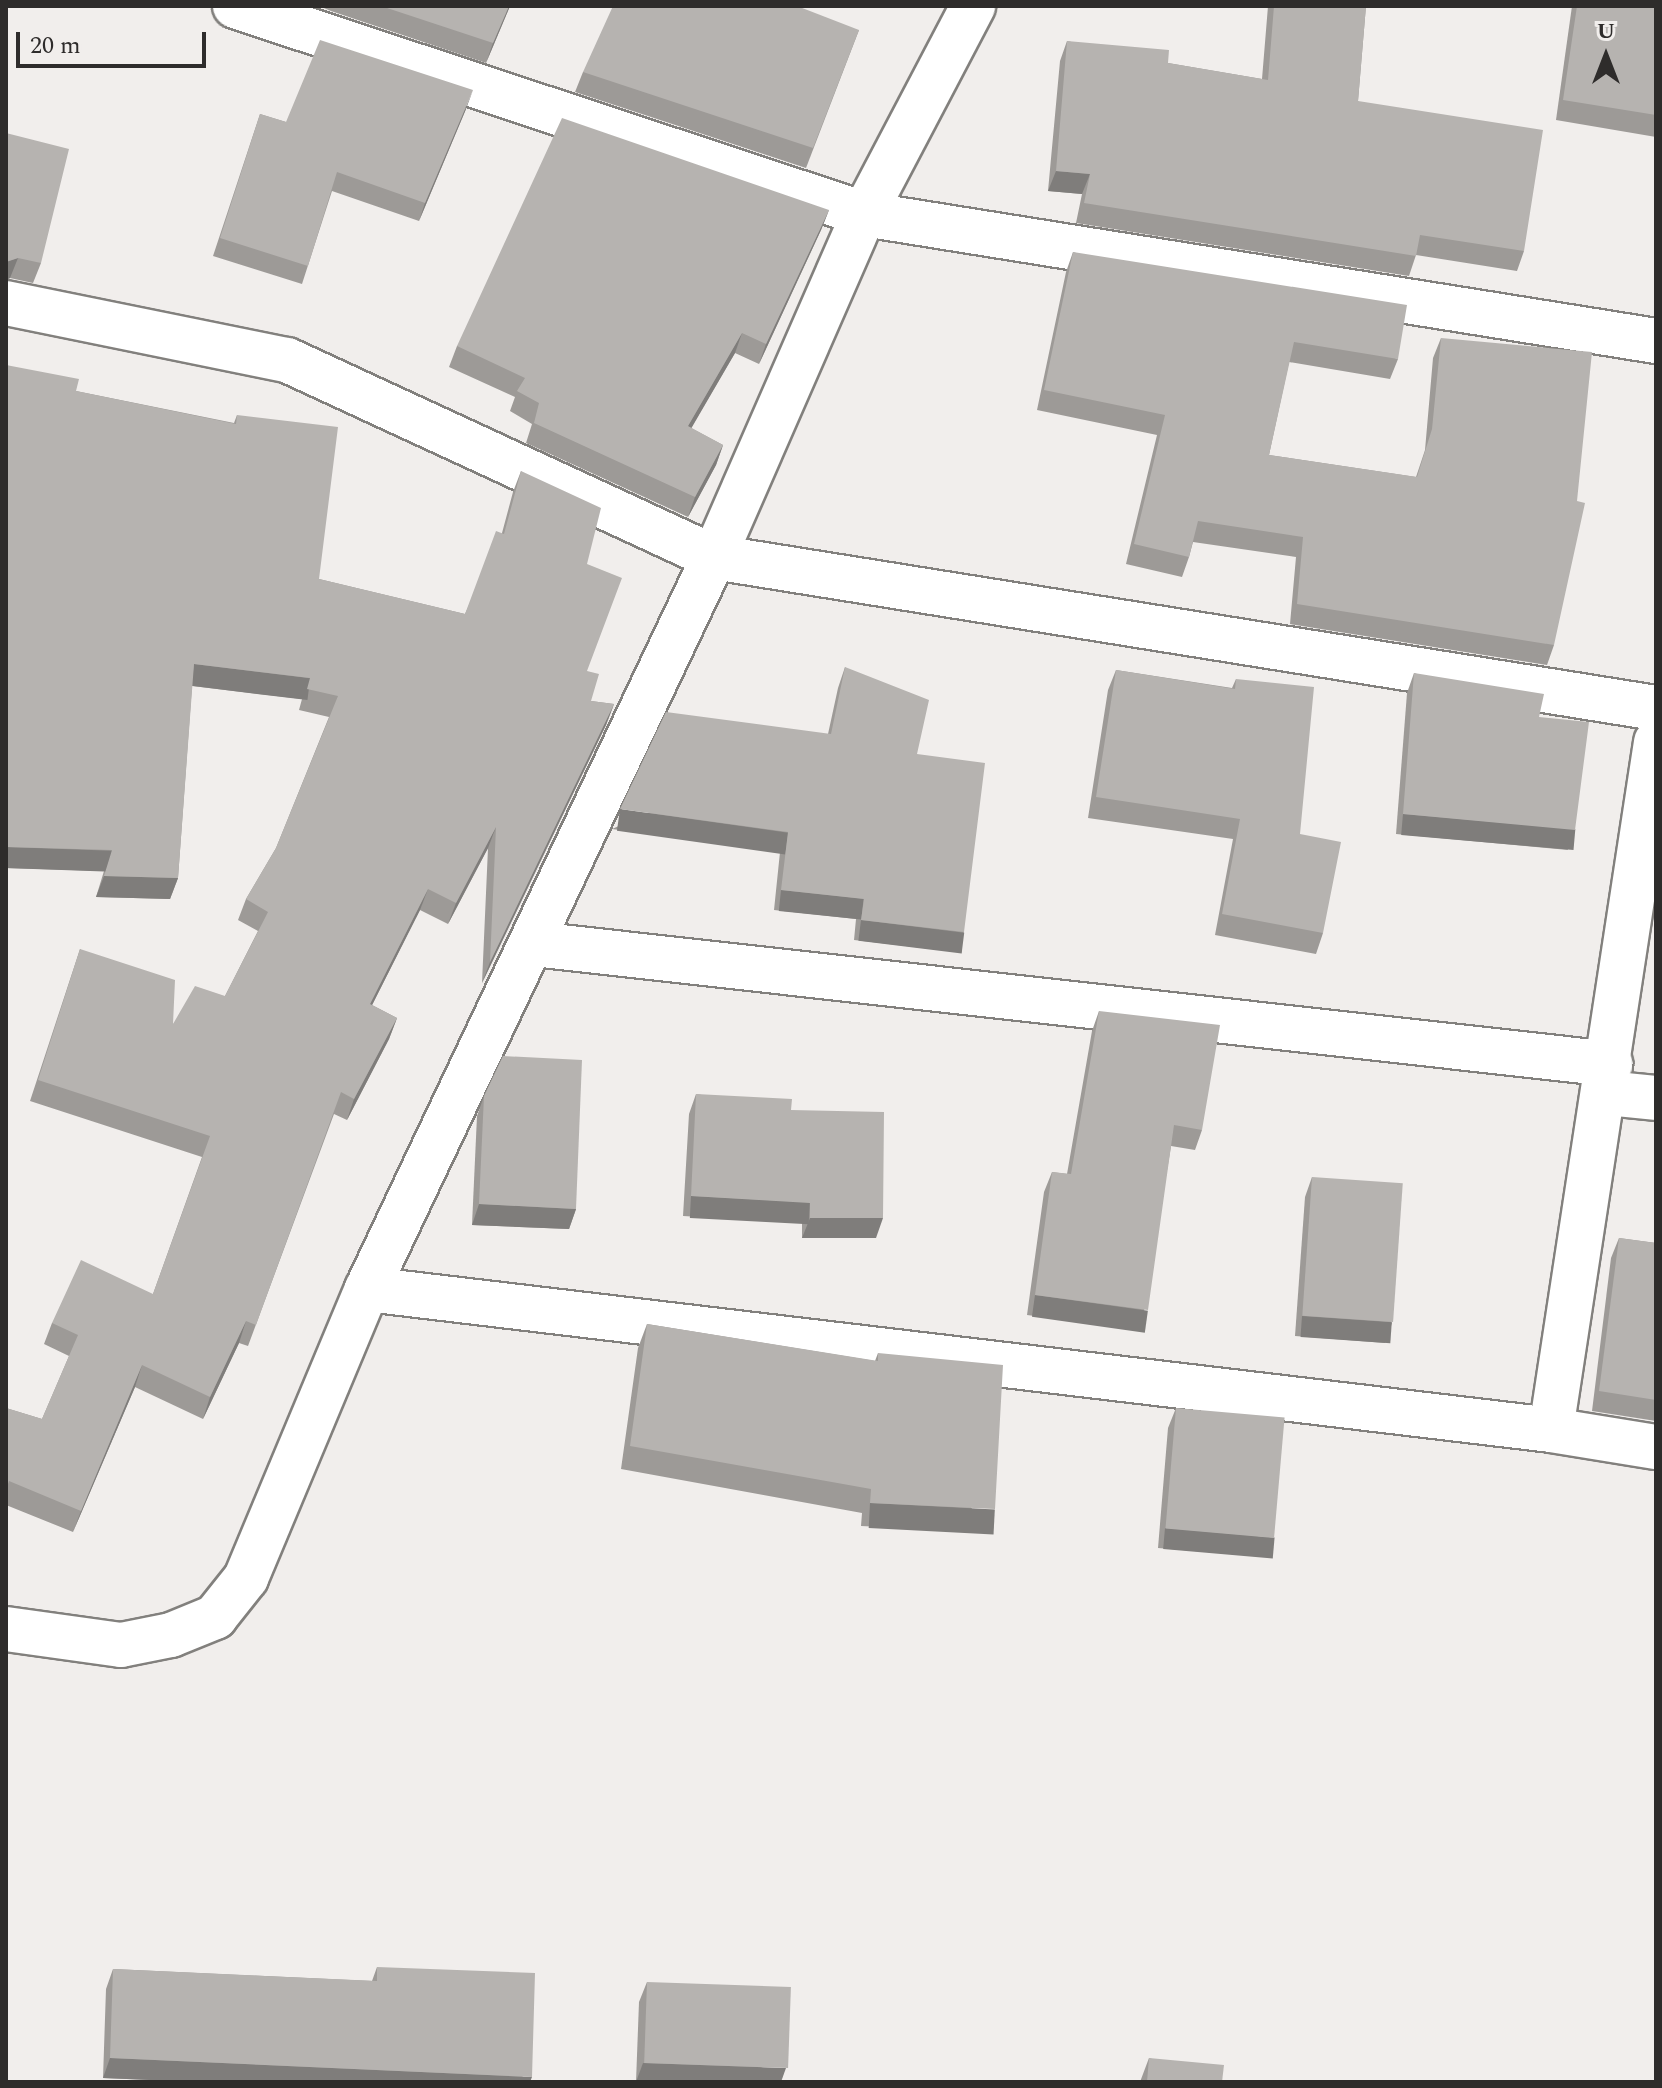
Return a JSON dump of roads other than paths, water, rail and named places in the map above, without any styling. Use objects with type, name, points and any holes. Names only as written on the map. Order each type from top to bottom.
[{"type":"street","points":[[235,6],[864,214],[1656,341]]},
{"type":"street","points":[[6,1629],[121,1645],[215,1617],[246,1578],[367,1289],[534,944],[714,557],[864,214],[973,6]]},
{"type":"street","points":[[6,303],[287,360],[714,557],[1656,708]]},
{"type":"street","points":[[1551,1430],[1609,1078],[1656,742]]},
{"type":"street","points":[[534,944],[1609,1078],[1656,1098]]},
{"type":"street","points":[[367,1289],[1551,1430],[1656,1447]]}]
